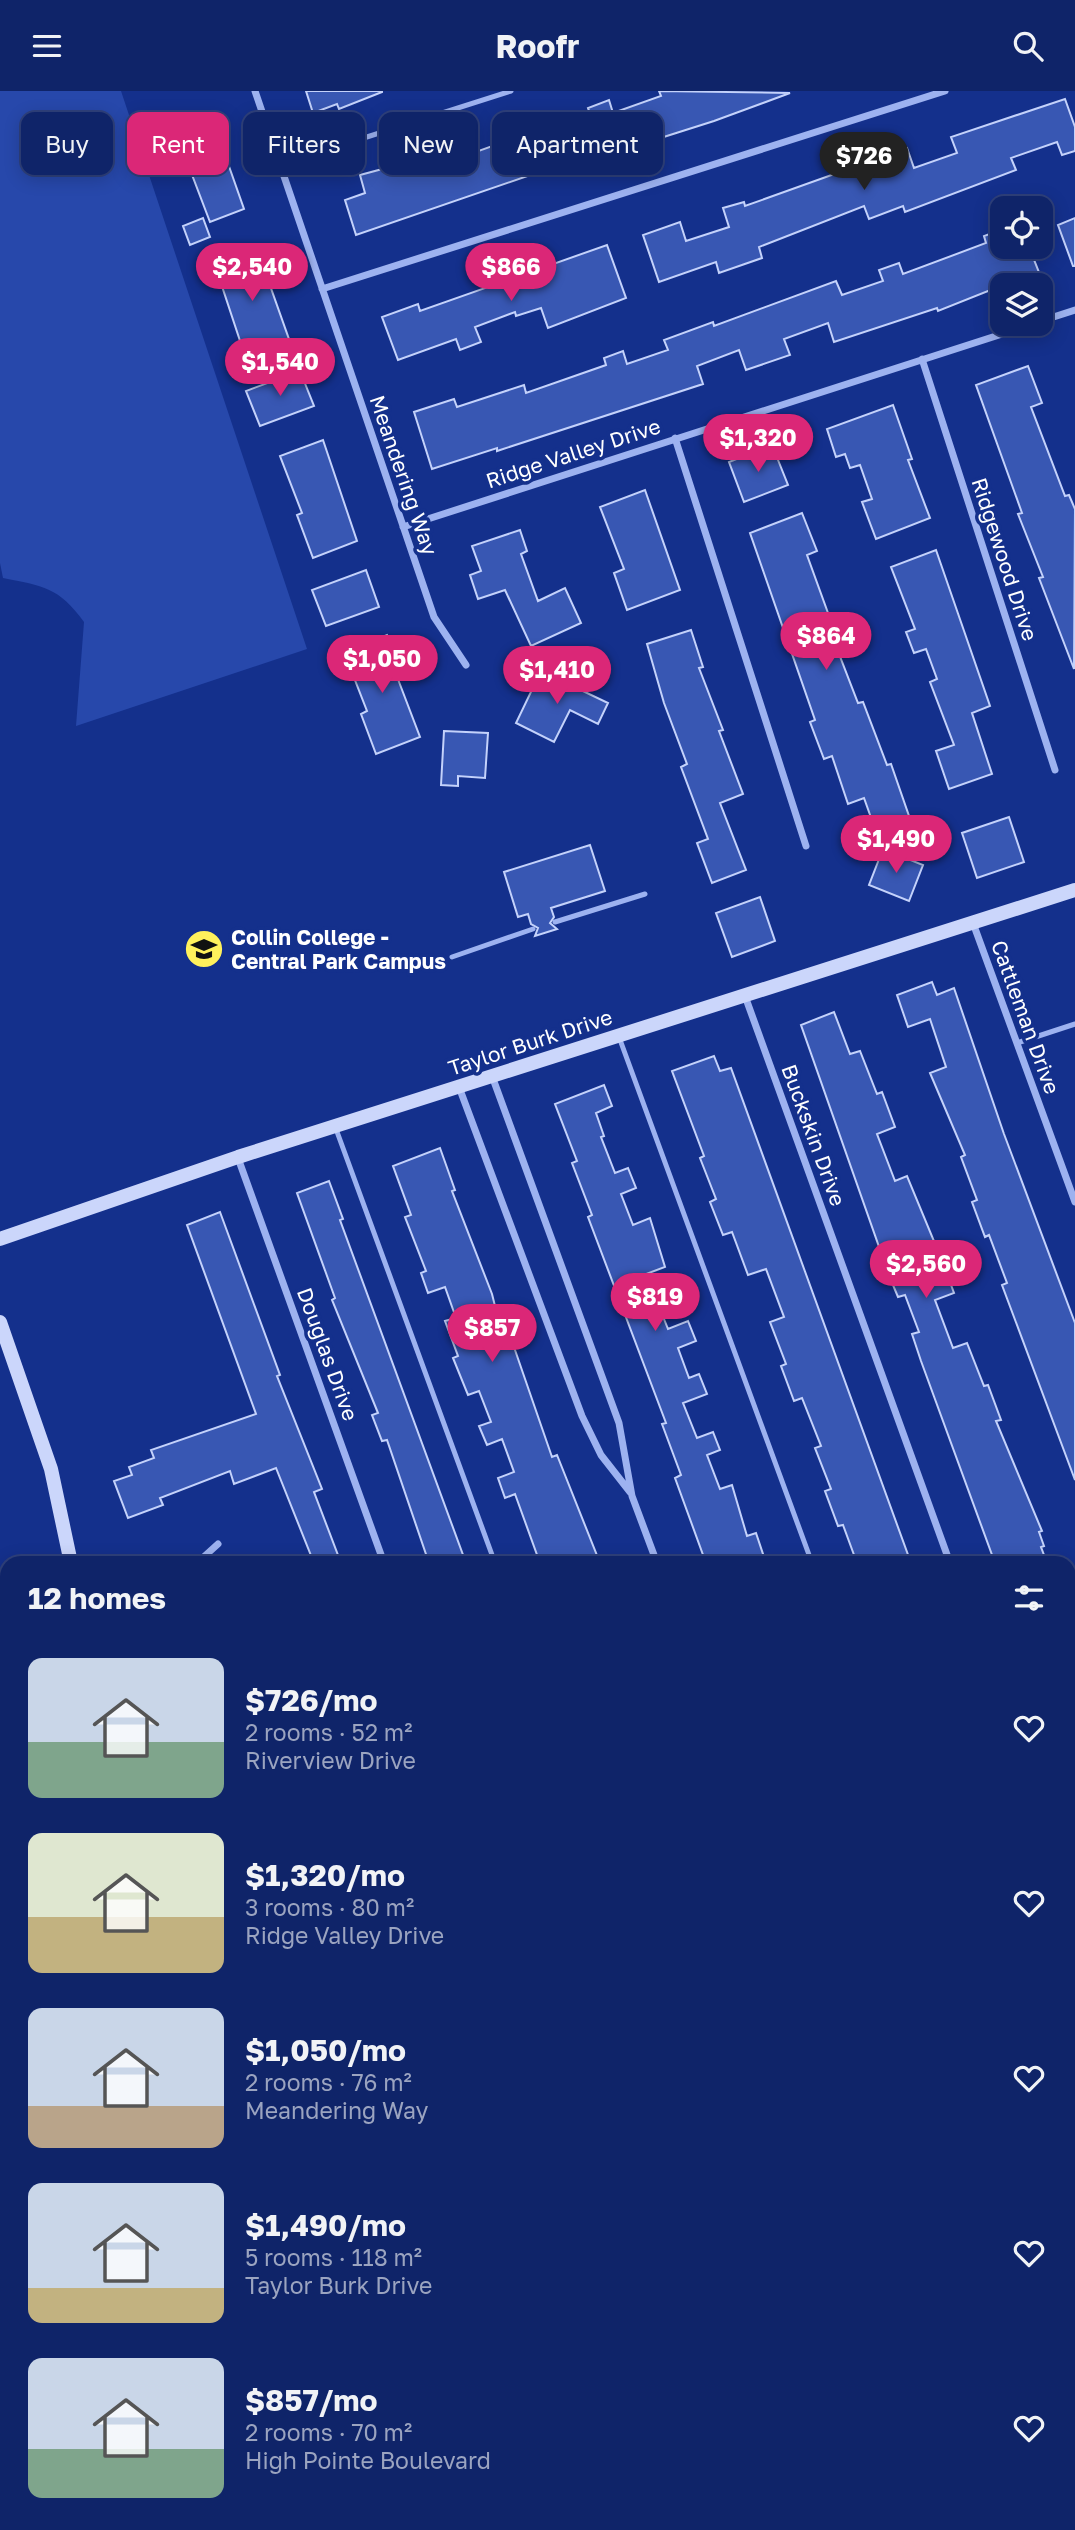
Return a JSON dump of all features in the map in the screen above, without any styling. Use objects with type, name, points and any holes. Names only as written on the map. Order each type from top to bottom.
[{"type":"street","name":"Meandering Way","points":[[255,91],[262,112]]},
{"type":"street","points":[[322,289],[945,91]]},
{"type":"street","name":"Meandering Way","points":[[282,175],[434,617],[466,665]]},
{"type":"street","points":[[1053,317],[1075,310]]},
{"type":"street","name":"Ridge Valley Drive","points":[[403,527],[995,336]]},
{"type":"street","name":"Ridgewood Drive","points":[[922,359],[1055,769]]},
{"type":"street","points":[[675,438],[806,846]]},
{"type":"street","name":"Taylor Burk Drive","points":[[0,1239],[238,1157],[1075,890]]},
{"type":"street","name":"Cattleman Drive","points":[[973,923],[1075,1202]]},
{"type":"street","name":"Buckskin Drive","points":[[745,996],[947,1556]]},
{"type":"street","points":[[492,1075],[619,1423],[632,1496],[654,1556]]},
{"type":"street","points":[[460,1087],[582,1416],[601,1455],[632,1496]]},
{"type":"street","name":"Douglas Drive","points":[[238,1157],[381,1556]]},
{"type":"street","points":[[0,1321],[51,1469],[70,1556]]},
{"type":"street","points":[[205,1556],[218,1545]]},
{"type":"lane","points":[[365,138],[511,91]]},
{"type":"lane","points":[[555,922],[645,894]]},
{"type":"lane","points":[[452,957],[533,929]]},
{"type":"lane","points":[[1017,1043],[1075,1024]]},
{"type":"lane","points":[[618,1035],[809,1556]]},
{"type":"lane","points":[[335,1126],[492,1556]]},
{"type":"shaded area","points":[[0,91],[121,91],[128,112],[127,175],[149,175],[307,649],[76,726],[84,622],[66,601],[49,590],[3,578],[0,563]]},
{"type":"building","points":[[306,91],[382,91],[339,109],[337,104],[313,112]]},
{"type":"building","points":[[659,91],[790,93],[663,137],[663,112],[616,112],[661,96]]},
{"type":"building","points":[[1065,99],[1075,127],[1075,151],[1062,155],[1057,142],[1011,158],[1016,170],[905,212],[903,206],[869,219],[864,206],[759,247],[762,258],[719,273],[716,262],[659,282],[643,235],[680,222],[686,241],[729,227],[723,208],[744,202],[745,206],[907,148],[914,168],[957,153],[951,137]]},
{"type":"building","points":[[609,100],[613,112],[589,112],[588,108]]},
{"type":"building","points":[[492,146],[492,175],[530,175],[356,235],[345,200],[365,193],[360,175],[379,170],[379,175],[478,175],[478,151]]},
{"type":"building","points":[[229,166],[244,209],[210,222],[192,175],[229,175]]},
{"type":"building","points":[[203,218],[210,237],[190,245],[183,226]]},
{"type":"building","points":[[1075,218],[1075,266],[1073,266],[1058,225]]},
{"type":"building","points":[[990,234],[990,259],[1034,259],[1039,273],[990,273],[990,290],[938,311],[937,308],[834,342],[828,323],[784,339],[790,355],[746,370],[739,350],[697,366],[703,384],[497,451],[497,448],[432,469],[414,412],[454,399],[457,407],[524,385],[526,393],[606,365],[604,358],[623,351],[627,364],[668,350],[664,340],[713,322],[714,326],[836,281],[842,295],[883,281],[879,270],[899,263],[903,274],[986,243],[984,236]]},
{"type":"building","points":[[607,245],[626,298],[548,328],[541,308],[516,316],[515,312],[475,327],[481,342],[460,350],[456,339],[398,360],[382,317],[418,304],[420,311]]},
{"type":"building","points":[[256,246],[290,342],[246,359],[214,262]]},
{"type":"building","points":[[1028,366],[1042,403],[1031,407],[1065,496],[1069,495],[1075,509],[1074,669],[1039,578],[1043,577],[1018,514],[1022,513],[976,385]]},
{"type":"building","points":[[300,371],[314,406],[260,426],[246,391]]},
{"type":"building","points":[[893,405],[912,459],[908,460],[930,518],[876,539],[862,502],[872,499],[860,465],[850,468],[845,454],[836,457],[827,429]]},
{"type":"building","points":[[323,440],[357,541],[313,558],[297,515],[302,513],[280,456]]},
{"type":"building","points":[[772,445],[788,485],[744,502],[729,462]]},
{"type":"building","points":[[645,490],[680,590],[627,610],[614,573],[624,569],[600,507]]},
{"type":"building","points":[[802,513],[817,551],[807,555],[828,613],[824,615],[858,703],[863,702],[887,765],[891,764],[909,816],[881,826],[874,826],[864,798],[848,804],[832,756],[824,759],[810,722],[815,720],[750,533]]},
{"type":"building","points":[[520,530],[527,551],[521,554],[538,601],[565,588],[581,623],[531,646],[505,590],[478,599],[470,575],[481,571],[472,546]]},
{"type":"building","points":[[936,550],[990,706],[972,713],[992,774],[949,789],[936,751],[954,745],[930,682],[937,679],[926,649],[914,653],[906,632],[915,629],[891,567]]},
{"type":"building","points":[[366,570],[379,607],[326,626],[312,590]]},
{"type":"building","points":[[691,630],[703,667],[699,668],[723,730],[719,731],[743,794],[720,803],[746,870],[712,883],[697,843],[708,839],[681,767],[687,764],[664,703],[647,644]]},
{"type":"building","points":[[387,635],[401,671],[396,674],[420,737],[376,754],[361,714],[367,711],[344,652]]},
{"type":"building","points":[[541,671],[608,703],[598,724],[570,710],[554,742],[516,723]]},
{"type":"building","points":[[444,731],[488,733],[485,778],[458,776],[458,786],[441,785]]},
{"type":"building","points":[[1009,817],[1024,862],[977,878],[962,833]]},
{"type":"building","points":[[590,845],[605,891],[551,908],[554,917],[550,923],[557,929],[535,936],[538,928],[531,924],[528,914],[518,917],[504,872]]},
{"type":"building","points":[[883,849],[923,865],[909,901],[869,885]]},
{"type":"building","points":[[760,897],[775,941],[732,957],[716,913]]},
{"type":"building","points":[[932,982],[937,995],[954,988],[1004,1134],[1075,1323],[1075,1480],[1002,1285],[1007,1283],[989,1235],[985,1237],[972,1202],[977,1200],[961,1157],[965,1155],[930,1073],[946,1067],[930,1019],[908,1027],[897,995]]},
{"type":"building","points":[[834,1012],[850,1054],[860,1051],[877,1094],[882,1092],[895,1127],[877,1134],[895,1181],[907,1176],[954,1293],[935,1300],[953,1348],[967,1343],[984,1386],[988,1385],[1001,1420],[996,1421],[1042,1531],[1039,1532],[1044,1556],[992,1556],[912,1334],[919,1332],[905,1295],[898,1297],[890,1278],[801,1025]]},
{"type":"building","points":[[714,1056],[720,1071],[731,1068],[908,1556],[854,1556],[843,1525],[838,1526],[825,1491],[831,1489],[815,1448],[821,1446],[802,1398],[794,1401],[781,1366],[786,1364],[770,1322],[784,1317],[766,1269],[748,1275],[732,1232],[723,1235],[710,1202],[716,1199],[700,1158],[704,1156],[672,1071]]},
{"type":"building","points":[[604,1085],[612,1106],[596,1113],[604,1136],[601,1137],[615,1173],[628,1168],[636,1188],[621,1194],[633,1225],[650,1218],[665,1267],[646,1274],[668,1329],[688,1321],[696,1341],[678,1348],[689,1378],[699,1374],[707,1394],[683,1403],[697,1438],[713,1432],[720,1450],[707,1455],[720,1489],[732,1485],[747,1536],[756,1533],[764,1556],[703,1556],[675,1478],[681,1475],[662,1424],[666,1423],[588,1217],[592,1215],[572,1163],[577,1161],[555,1104]]},
{"type":"building","points":[[440,1148],[455,1190],[452,1191],[492,1294],[500,1326],[506,1324],[552,1457],[557,1455],[597,1556],[537,1556],[515,1494],[505,1498],[498,1478],[514,1472],[502,1439],[487,1445],[479,1426],[491,1422],[479,1391],[468,1395],[453,1358],[458,1356],[445,1321],[456,1318],[445,1287],[428,1293],[421,1273],[426,1271],[405,1217],[411,1215],[393,1166]]},
{"type":"building","points":[[329,1181],[343,1219],[340,1220],[463,1556],[427,1556],[387,1440],[382,1441],[372,1415],[378,1413],[332,1300],[335,1298],[297,1193]]},
{"type":"building","points":[[220,1212],[280,1375],[277,1376],[322,1489],[314,1492],[338,1556],[311,1556],[276,1468],[234,1484],[230,1471],[160,1498],[163,1505],[128,1518],[114,1481],[132,1475],[129,1467],[154,1458],[151,1450],[256,1414],[187,1225]]},
{"type":"place","name":"Collin College - Central Park Campus","points":[[204,949]]}]
